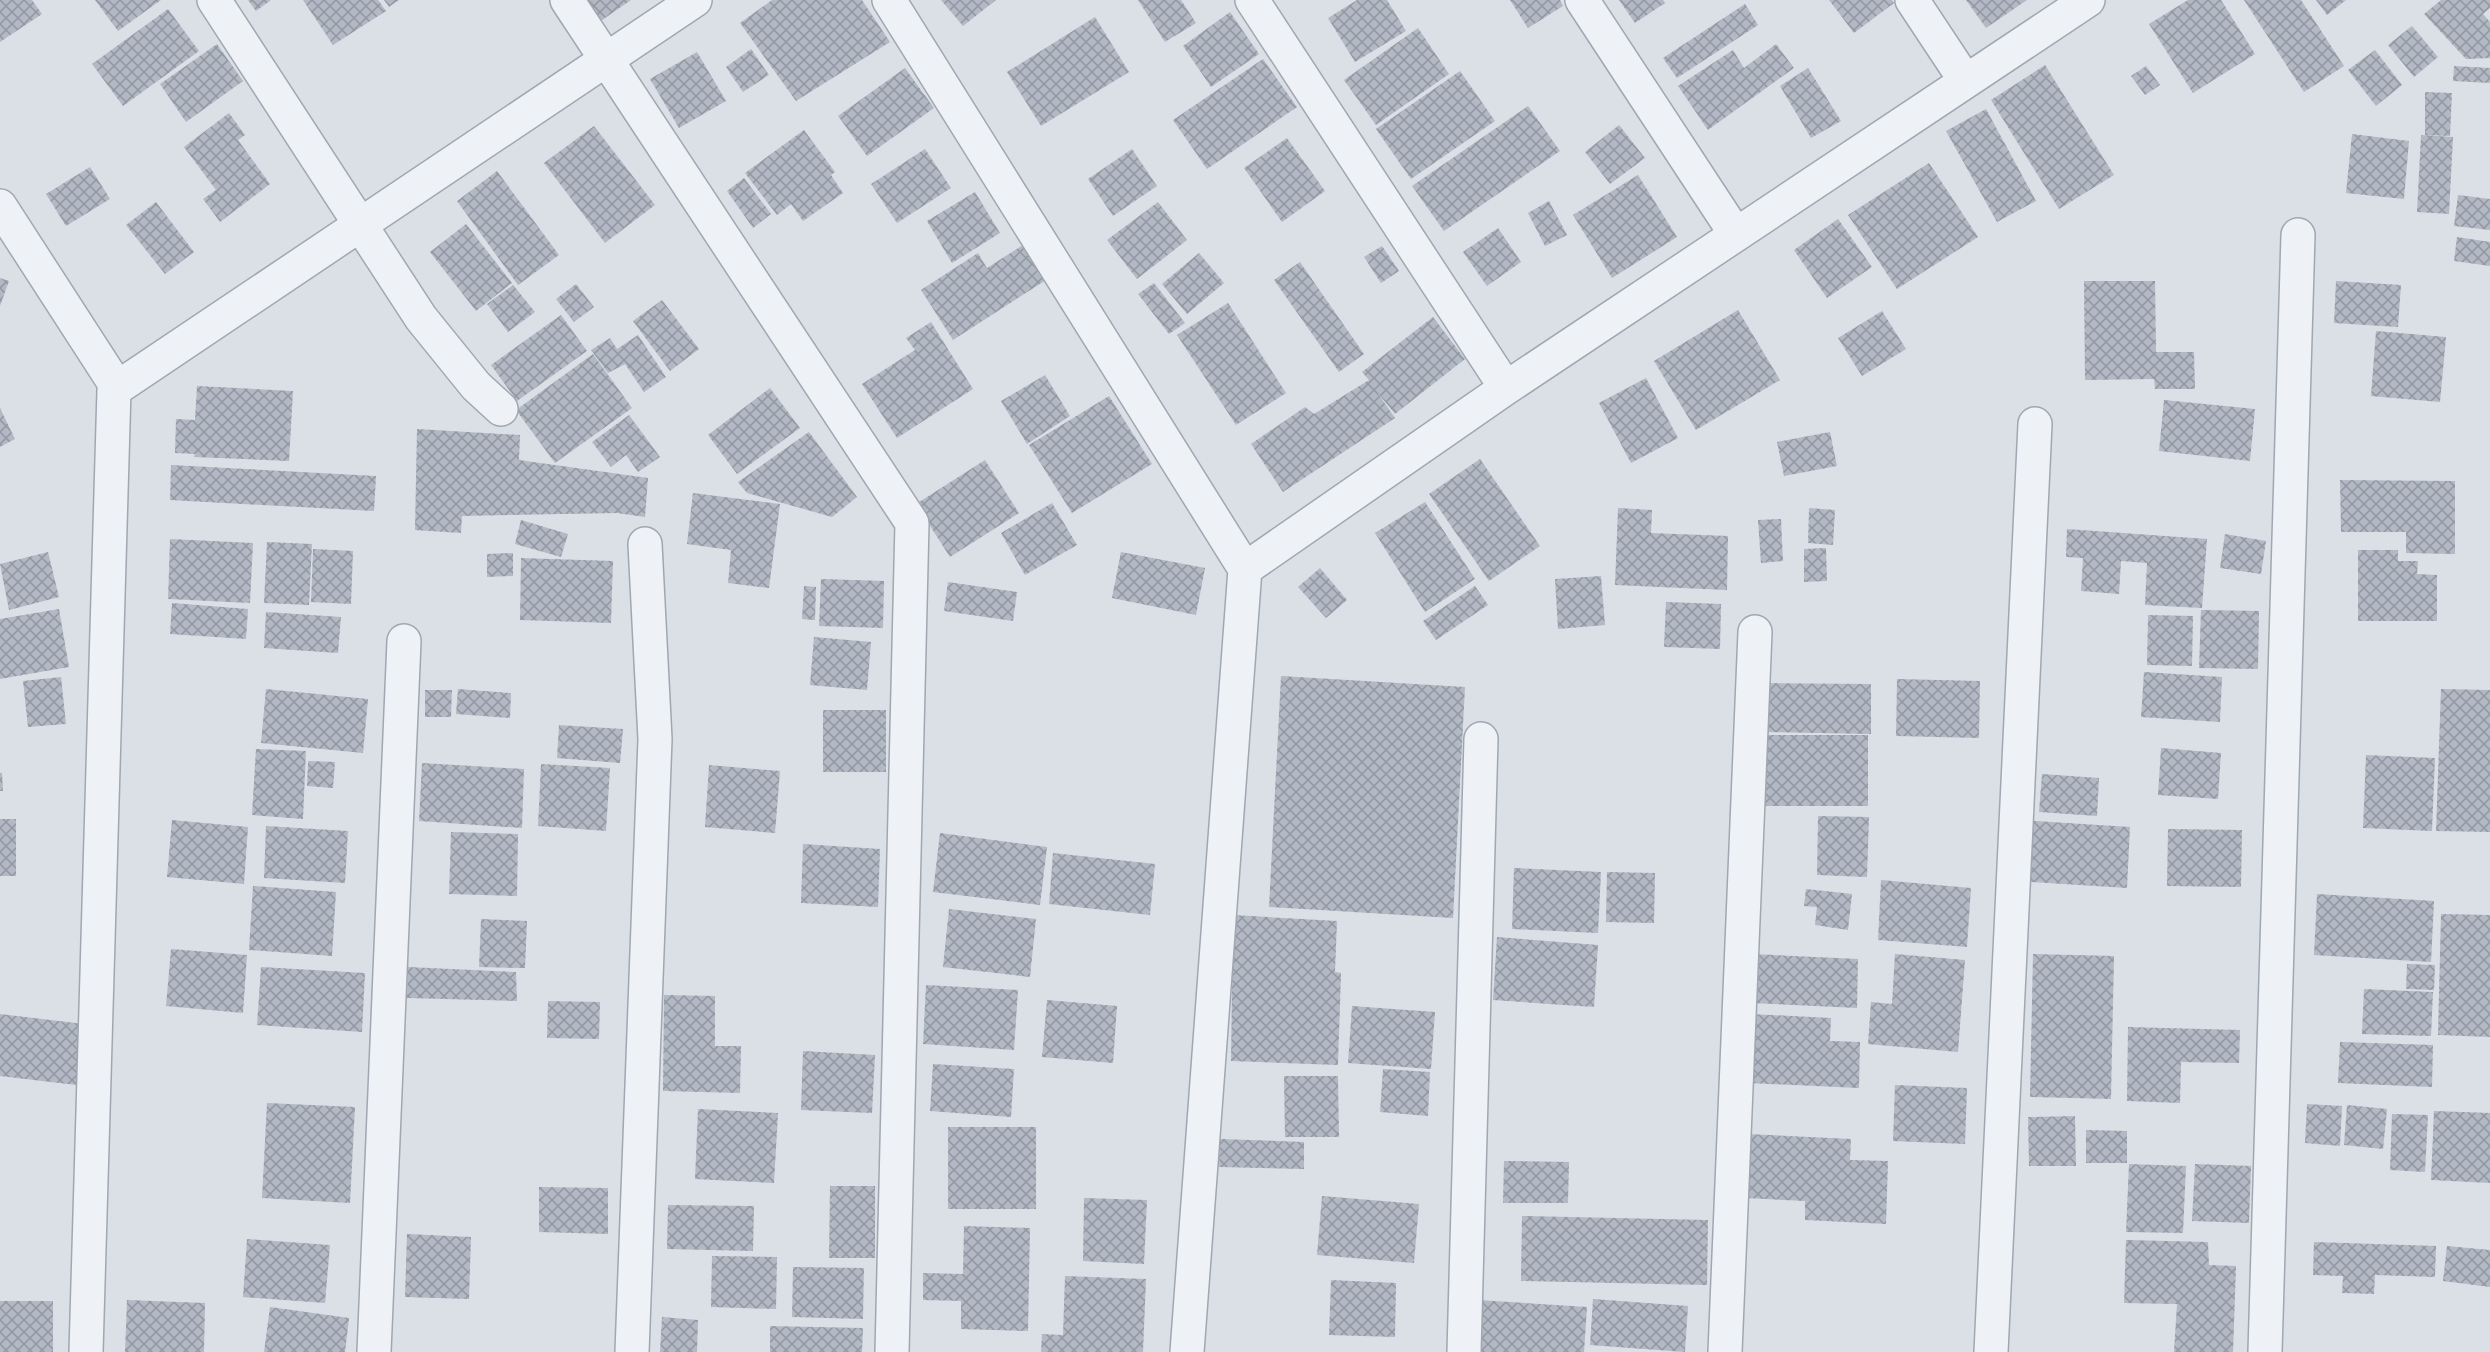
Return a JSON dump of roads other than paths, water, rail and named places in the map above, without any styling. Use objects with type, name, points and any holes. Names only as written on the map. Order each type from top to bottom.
[{"type":"street","points":[[214,0],[421,318],[476,386],[501,409]]},
{"type":"street","points":[[567,0],[912,523],[892,1352]]},
{"type":"street","points":[[86,1352],[114,390],[695,0]]},
{"type":"street","points":[[889,0],[1245,569],[1187,1352]]},
{"type":"street","points":[[1252,0],[1506,388]]},
{"type":"street","points":[[1582,0],[1736,233]]},
{"type":"street","points":[[1912,0],[1965,80]]},
{"type":"street","points":[[1245,569],[1506,388],[2088,0]]},
{"type":"street","points":[[0,206],[117,387]]},
{"type":"street","points":[[2265,1352],[2298,235]]},
{"type":"street","points":[[1992,1352],[2035,424]]},
{"type":"street","points":[[632,1352],[656,739],[645,544]]},
{"type":"street","points":[[1725,1352],[1755,632]]},
{"type":"street","points":[[374,1352],[404,641]]},
{"type":"street","points":[[1464,1352],[1481,740]]}]
